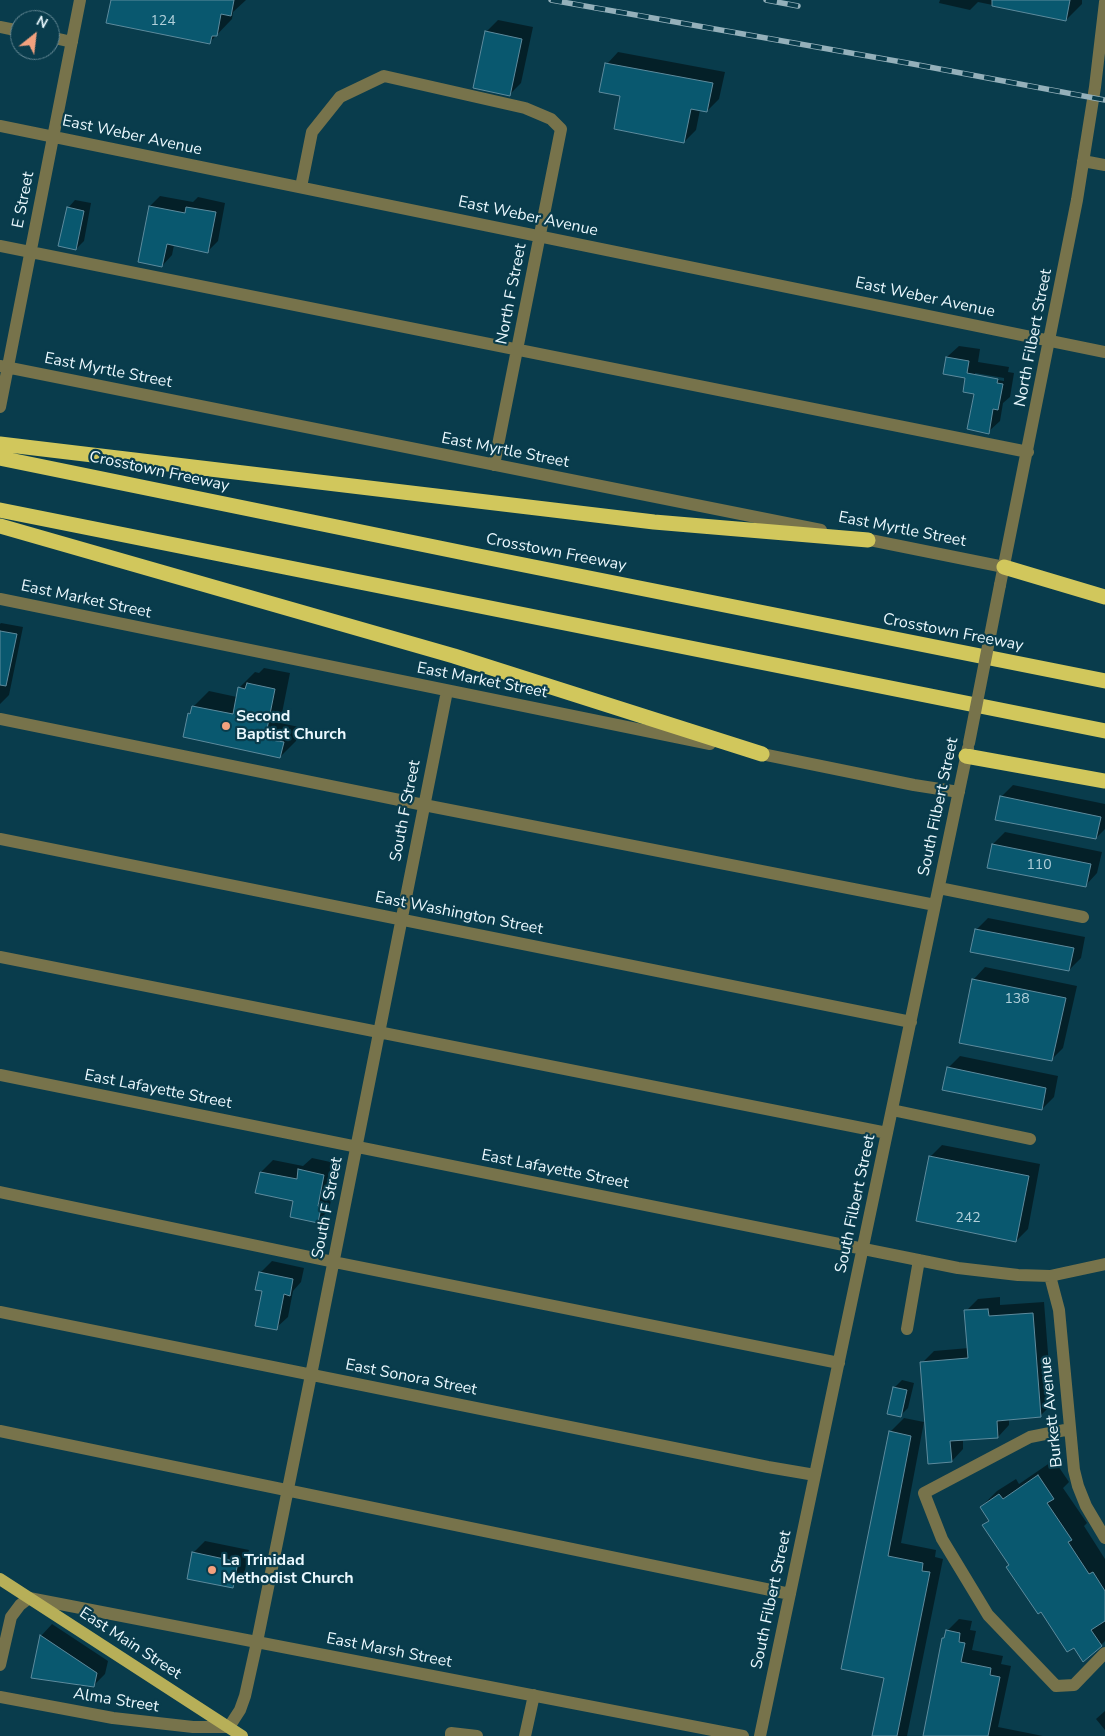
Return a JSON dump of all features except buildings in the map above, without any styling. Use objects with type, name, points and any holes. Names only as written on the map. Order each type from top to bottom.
[{"type":"highway","points":[[0,444],[654,522],[868,540]]},
{"type":"highway","name":"Crosstown Freeway","points":[[0,458],[1105,681]]},
{"type":"highway","points":[[0,510],[1105,731]]},
{"type":"highway","points":[[0,526],[454,656],[762,754]]},
{"type":"highway","points":[[1004,567],[1105,597]]},
{"type":"highway","points":[[968,750],[1105,781]]},
{"type":"main road","name":"East Main Street","points":[[0,1579],[242,1736]]},
{"type":"street","name":"E Street","points":[[1,403],[4,367],[31,252],[80,0]]},
{"type":"street","name":"North Filbert Street","points":[[982,678],[1050,340],[1083,162],[1095,87],[1105,2]]},
{"type":"street","points":[[60,39],[72,42]]},
{"type":"street","name":"North F Street","points":[[302,187],[312,132],[340,97],[384,76],[525,108],[550,119],[561,129],[494,465]]},
{"type":"street","name":"East Weber Avenue","points":[[0,126],[1050,340]]},
{"type":"street","points":[[1083,162],[1105,166]]},
{"type":"street","points":[[0,246],[1028,452]]},
{"type":"street","points":[[1050,340],[1105,352]]},
{"type":"street","name":"East Myrtle Street","points":[[4,367],[1004,567]]},
{"type":"street","name":"East Market Street","points":[[0,599],[914,785],[959,792]]},
{"type":"street","name":"South Filbert Street","points":[[760,1736],[982,678]]},
{"type":"street","name":"South F Street","points":[[228,1727],[240,1710],[245,1696],[257,1642],[447,691]]},
{"type":"street","points":[[0,719],[424,805],[935,905]]},
{"type":"street","name":"East Washington Street","points":[[0,839],[911,1022]]},
{"type":"street","points":[[939,888],[1083,917]]},
{"type":"street","points":[[0,957],[887,1133]]},
{"type":"street","name":"East Lafayette Street","points":[[0,1075],[958,1268],[1018,1275],[1050,1276],[1105,1264]]},
{"type":"street","points":[[892,1110],[1030,1139]]},
{"type":"street","points":[[0,1192],[334,1262],[839,1363]]},
{"type":"street","points":[[907,1329],[919,1260]]},
{"type":"street","points":[[1090,1268],[1105,1271]]},
{"type":"street","name":"Burkett Avenue","points":[[1050,1276],[1059,1310],[1074,1470],[1086,1506],[1105,1538]]},
{"type":"street","name":"East Sonora Street","points":[[0,1312],[815,1475]]},
{"type":"street","points":[[1070,1429],[1030,1438],[924,1493],[942,1539],[988,1615],[1056,1686],[1074,1685],[1105,1654]]},
{"type":"street","points":[[0,1431],[790,1594]]},
{"type":"street","points":[[0,1665],[2,1649],[11,1617],[20,1605],[29,1598]]},
{"type":"street","name":"East Marsh Street","points":[[29,1598],[744,1736]]},
{"type":"street","points":[[526,1736],[534,1695]]},
{"type":"street","name":"Alma Street","points":[[0,1697],[113,1718],[174,1726],[228,1727]]},
{"type":"street","points":[[451,1735],[477,1736]]},
{"type":"railway","points":[[551,0],[1105,100]]},
{"type":"railway","points":[[766,0],[798,6]]},
{"type":"place","name":"Second Baptist Church","points":[[226,726]]},
{"type":"place","name":"La Trinidad Methodist Church","points":[[212,1570]]}]
